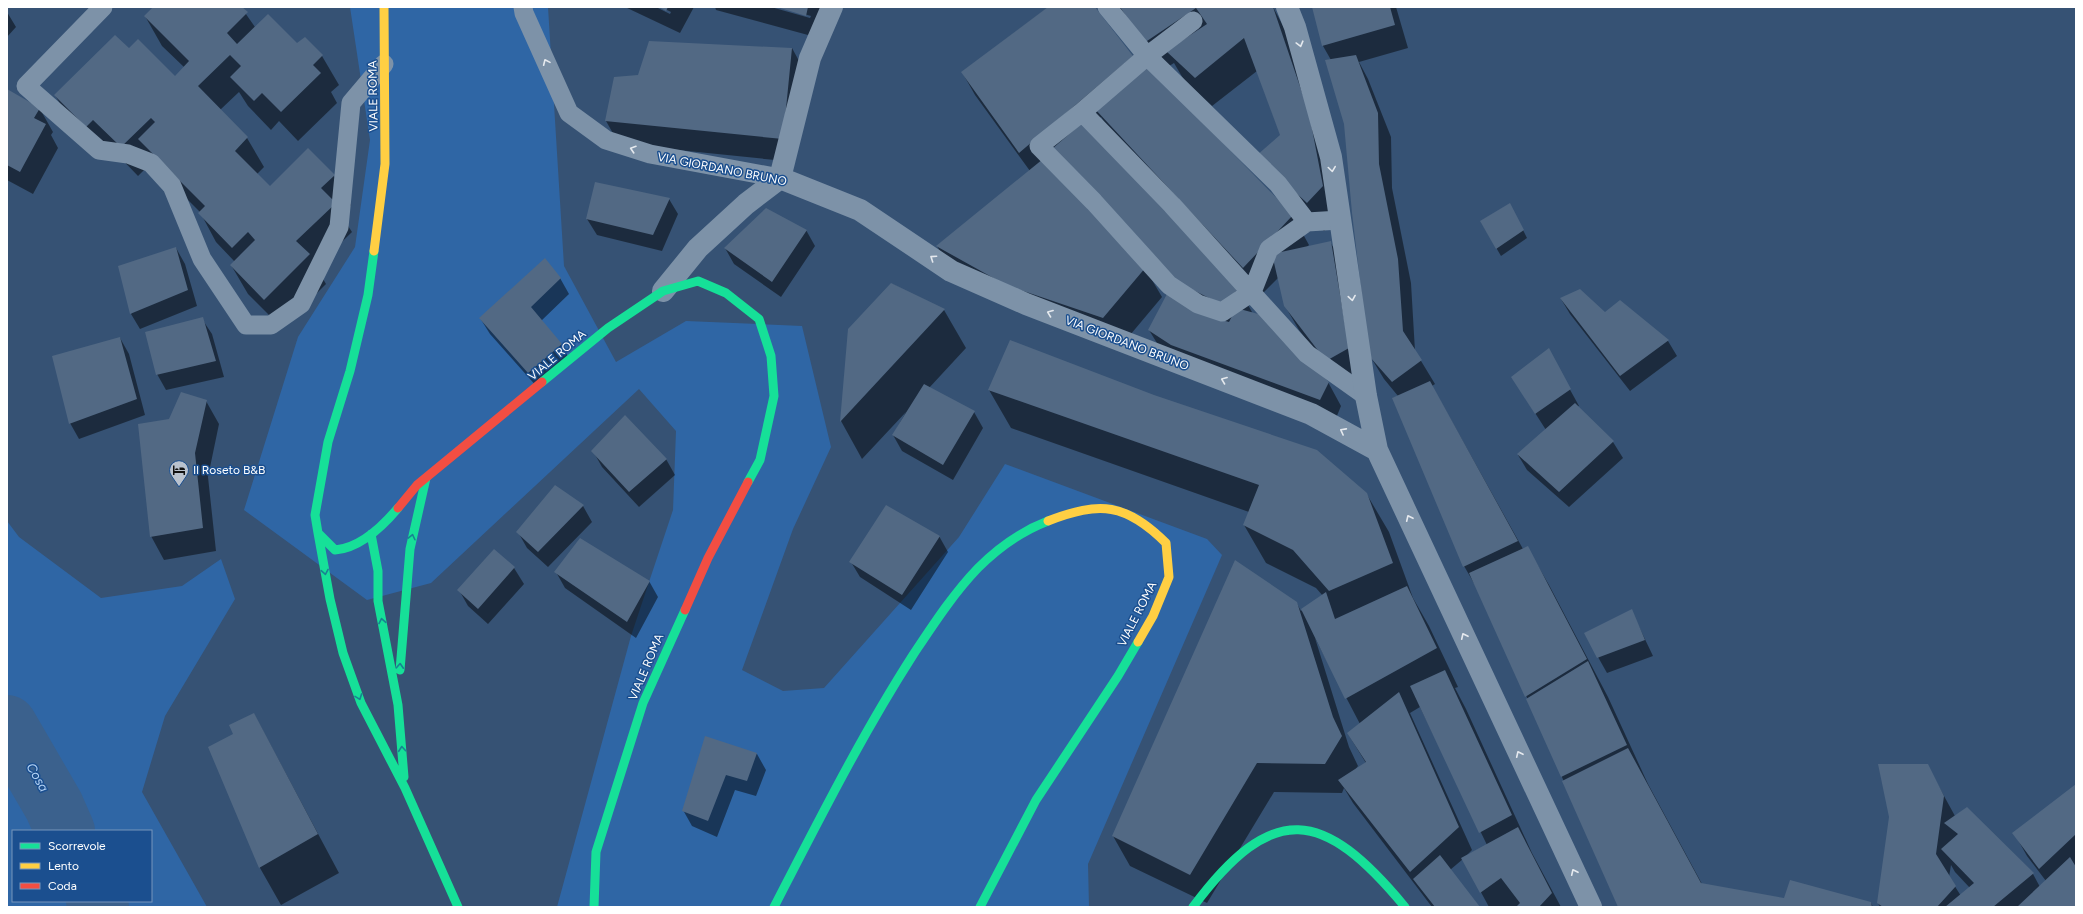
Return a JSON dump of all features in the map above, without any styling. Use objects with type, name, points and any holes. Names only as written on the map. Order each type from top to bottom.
[{"type":"street","name":"VIALE ROMA","points":[[384,7],[385,164],[368,294],[350,371],[328,442],[320,476],[315,516],[318,534],[335,550],[346,549],[371,534],[386,522],[417,485],[608,328],[662,291],[698,281],[726,294],[759,320],[771,356],[774,396],[760,460],[708,558],[643,703],[596,852],[594,907]]},
{"type":"street","points":[[662,291],[698,248],[746,204],[780,178],[810,58],[832,7]]},
{"type":"street","points":[[1287,7],[1295,27],[1331,158],[1366,396],[1377,450],[1591,907]]},
{"type":"street","name":"VIA GIORDANO BRUNO","points":[[780,178],[860,210],[952,271],[1026,304],[1311,414],[1377,450]]},
{"type":"street","points":[[398,705],[404,606],[410,549],[426,478]]},
{"type":"street","name":"VIALE ROMA","points":[[774,907],[843,774],[897,679],[943,612],[979,567],[1015,539],[1050,519],[1087,508],[1121,511],[1143,522],[1166,543],[1169,577],[1149,623],[1118,676],[1036,800],[980,907]]},
{"type":"street","points":[[318,534],[330,599],[343,653],[361,702],[406,788],[458,907]]},
{"type":"street","points":[[371,534],[378,571],[378,601],[398,705],[406,788]]},
{"type":"street","points":[[1193,907],[1235,856],[1258,840],[1291,828],[1312,830],[1337,841],[1359,858],[1405,907]]},
{"type":"lane","points":[[103,7],[26,86],[99,150],[128,154],[151,163],[172,186],[202,260],[246,325],[271,325],[301,304],[339,227],[351,103],[384,64]]},
{"type":"lane","name":"VIA GIORDANO BRUNO","points":[[523,7],[524,13],[569,113],[606,140],[650,154],[780,178]]},
{"type":"lane","points":[[1107,7],[1147,56],[1278,184],[1307,222]]},
{"type":"lane","points":[[1193,21],[1147,56],[1082,112],[1039,146],[1094,202],[1169,285],[1198,304],[1222,312],[1252,292],[1269,249],[1307,222],[1340,220]]},
{"type":"lane","points":[[1082,112],[1252,292],[1307,354],[1366,396]]},
{"type":"shaded area","points":[[350,7],[548,7],[564,266],[616,362],[686,321],[802,326],[831,447],[793,529],[742,670],[783,691],[824,688],[959,537],[1005,464],[1207,539],[1222,555],[1088,864],[1089,907],[557,907],[631,636],[673,510],[676,431],[639,389],[431,583],[367,600],[244,510],[298,337],[355,247],[370,140]]},
{"type":"shaded area","points":[[7,521],[19,537],[101,598],[182,586],[221,559],[235,599],[165,716],[142,792],[207,907],[7,907]]},
{"type":"building","points":[[153,7],[242,7],[248,12],[227,33],[237,44],[268,14],[297,43],[305,37],[323,55],[313,65],[321,73],[281,112],[262,93],[254,101],[230,77],[241,66],[230,55],[198,86],[248,137],[235,151],[270,186],[308,148],[335,175],[321,188],[336,203],[296,241],[310,254],[264,300],[230,265],[255,240],[248,232],[232,248],[198,213],[205,206],[138,139],[155,122],[151,118],[121,147],[93,120],[86,127],[54,95],[115,35],[129,48],[138,39],[175,76],[189,61],[144,16]]},
{"type":"building","points":[[659,7],[668,7],[666,11]]},
{"type":"building","points":[[777,7],[808,7],[806,16]]},
{"type":"building","points":[[1048,7],[1095,7],[1133,56],[1019,153],[961,72]]},
{"type":"building","points":[[1120,7],[1273,7],[1309,113],[1323,186],[1307,203],[1256,156],[1280,135],[1244,38],[1195,78],[1166,51],[1207,24],[1196,8],[1144,43]]},
{"type":"building","points":[[1312,7],[1390,7],[1395,25],[1322,46]]},
{"type":"building","points":[[649,41],[792,48],[783,139],[605,121],[614,77],[638,75]]},
{"type":"building","points":[[1356,55],[1378,113],[1379,164],[1398,259],[1403,331],[1422,360],[1392,382],[1369,356],[1352,213],[1344,124],[1325,60]]},
{"type":"building","points":[[1148,66],[1293,215],[1243,268],[1095,109]]},
{"type":"building","points":[[7,89],[40,108],[34,118],[46,124],[20,172],[7,165]]},
{"type":"building","points":[[1082,123],[1240,288],[1221,304],[1177,282],[1052,149]]},
{"type":"building","points":[[1043,159],[1146,267],[1103,318],[1006,285],[936,246]]},
{"type":"building","points":[[595,182],[670,198],[653,235],[586,219]]},
{"type":"building","points":[[1510,203],[1524,230],[1496,249],[1480,221]]},
{"type":"building","points":[[766,208],[807,230],[772,282],[724,248]]},
{"type":"building","points":[[1331,241],[1349,348],[1326,361],[1284,306],[1272,254]]},
{"type":"building","points":[[176,247],[188,290],[130,314],[118,266]]},
{"type":"building","points":[[545,258],[561,278],[531,307],[562,344],[528,373],[479,318]]},
{"type":"building","points":[[891,283],[945,309],[840,422],[848,329]]},
{"type":"building","points":[[1580,289],[1605,312],[1620,300],[1669,340],[1620,376],[1560,298]]},
{"type":"building","points":[[1168,292],[1201,314],[1229,322],[1236,308],[1262,315],[1329,382],[1320,400],[1171,345],[1148,330]]},
{"type":"building","points":[[203,317],[216,361],[156,375],[145,332]]},
{"type":"building","points":[[120,337],[137,399],[69,424],[52,356]]},
{"type":"building","points":[[1010,340],[1154,395],[1317,450],[1367,493],[1393,563],[1329,591],[1293,550],[1243,525],[1259,485],[988,390]]},
{"type":"building","points":[[1549,348],[1571,389],[1535,414],[1511,377]]},
{"type":"building","points":[[1430,381],[1518,541],[1463,567],[1392,398]]},
{"type":"building","points":[[924,384],[975,411],[943,465],[892,435]]},
{"type":"building","points":[[181,392],[207,400],[195,453],[203,528],[150,537],[138,424],[169,419]]},
{"type":"building","points":[[1575,403],[1614,441],[1559,492],[1517,454]]},
{"type":"building","points":[[625,415],[667,459],[629,492],[591,451]]},
{"type":"building","points":[[555,485],[584,505],[538,552],[516,532]]},
{"type":"building","points":[[886,505],[940,536],[902,595],[849,562]]},
{"type":"building","points":[[580,538],[650,581],[627,622],[554,572]]},
{"type":"building","points":[[1528,546],[1587,659],[1525,697],[1469,573]]},
{"type":"building","points":[[494,549],[515,567],[478,609],[457,590]]},
{"type":"building","points":[[1235,560],[1297,602],[1333,717],[1342,736],[1325,764],[1257,763],[1190,875],[1112,836]]},
{"type":"building","points":[[1407,586],[1437,648],[1345,699],[1301,609],[1326,592],[1335,619]]},
{"type":"building","points":[[1632,609],[1645,640],[1597,658],[1584,633]]},
{"type":"building","points":[[1588,661],[1627,745],[1561,777],[1526,699]]},
{"type":"building","points":[[1445,670],[1512,815],[1479,833],[1410,686]]},
{"type":"building","points":[[1399,692],[1459,827],[1410,872],[1338,780],[1366,762],[1347,733]]},
{"type":"building","points":[[254,713],[318,834],[259,868],[208,747],[233,734],[229,725]]},
{"type":"building","points":[[705,736],[757,753],[747,781],[726,775],[708,821],[682,811]]},
{"type":"building","points":[[1628,748],[1701,883],[1784,898],[1790,880],[1871,902],[1872,907],[1618,907],[1562,781]]},
{"type":"building","points":[[1878,764],[1928,764],[1944,796],[1936,854],[1956,886],[1937,907],[1883,907],[1877,903],[1889,817]]},
{"type":"building","points":[[2076,784],[2076,834],[2039,869],[2012,833]]},
{"type":"building","points":[[1967,807],[2034,873],[1993,907],[1945,907],[1974,883],[1941,849],[1958,834],[1944,823]]},
{"type":"building","points":[[1518,827],[1552,893],[1539,907],[1516,907],[1520,903],[1501,878],[1480,893],[1461,858]]},
{"type":"building","points":[[1440,855],[1480,907],[1435,907],[1413,879]]},
{"type":"building","points":[[2070,857],[2076,867],[2076,907],[2017,907]]},
{"type":"waterway","name":"Cosa","points":[[7,725],[54,806],[65,830]]},
{"type":"waterway","name":"Cosa","points":[[96,902],[99,907]]},
{"type":"traffic: fast","points":[[374,251],[368,295],[350,371],[328,442],[315,515],[318,533],[335,550],[344,548],[362,541],[378,529],[398,508]]},
{"type":"traffic: fast","points":[[542,382],[608,328],[663,291],[698,281],[726,293],[759,319],[771,356],[774,396],[760,460],[748,482]]},
{"type":"traffic: fast","points":[[400,670],[410,549],[426,478]]},
{"type":"traffic: fast","points":[[774,907],[840,780],[876,717],[913,655],[944,610],[960,588],[978,568],[994,554],[1020,535],[1048,521]]},
{"type":"traffic: fast","points":[[318,533],[330,599],[343,653],[361,703],[405,788],[458,907]]},
{"type":"traffic: fast","points":[[371,534],[378,571],[378,601],[398,705],[404,777]]},
{"type":"traffic: fast","points":[[594,907],[596,852],[643,703],[685,610]]},
{"type":"traffic: fast","points":[[980,907],[1036,800],[1118,676],[1138,642]]},
{"type":"traffic: fast","points":[[1193,907],[1222,872],[1248,848],[1274,834],[1298,830],[1323,835],[1349,850],[1376,874],[1405,907]]},
{"type":"traffic: slow","points":[[374,251],[385,164],[384,7]]},
{"type":"traffic: slow","points":[[1048,521],[1083,510],[1112,510],[1125,513],[1138,520],[1166,543],[1169,577],[1153,616],[1138,642]]},
{"type":"traffic: jam","points":[[398,508],[417,485],[542,382]]},
{"type":"traffic: jam","points":[[685,610],[708,558],[748,482]]},
{"type":"place","name":"Il Roseto B&B","points":[[179,487]]}]
